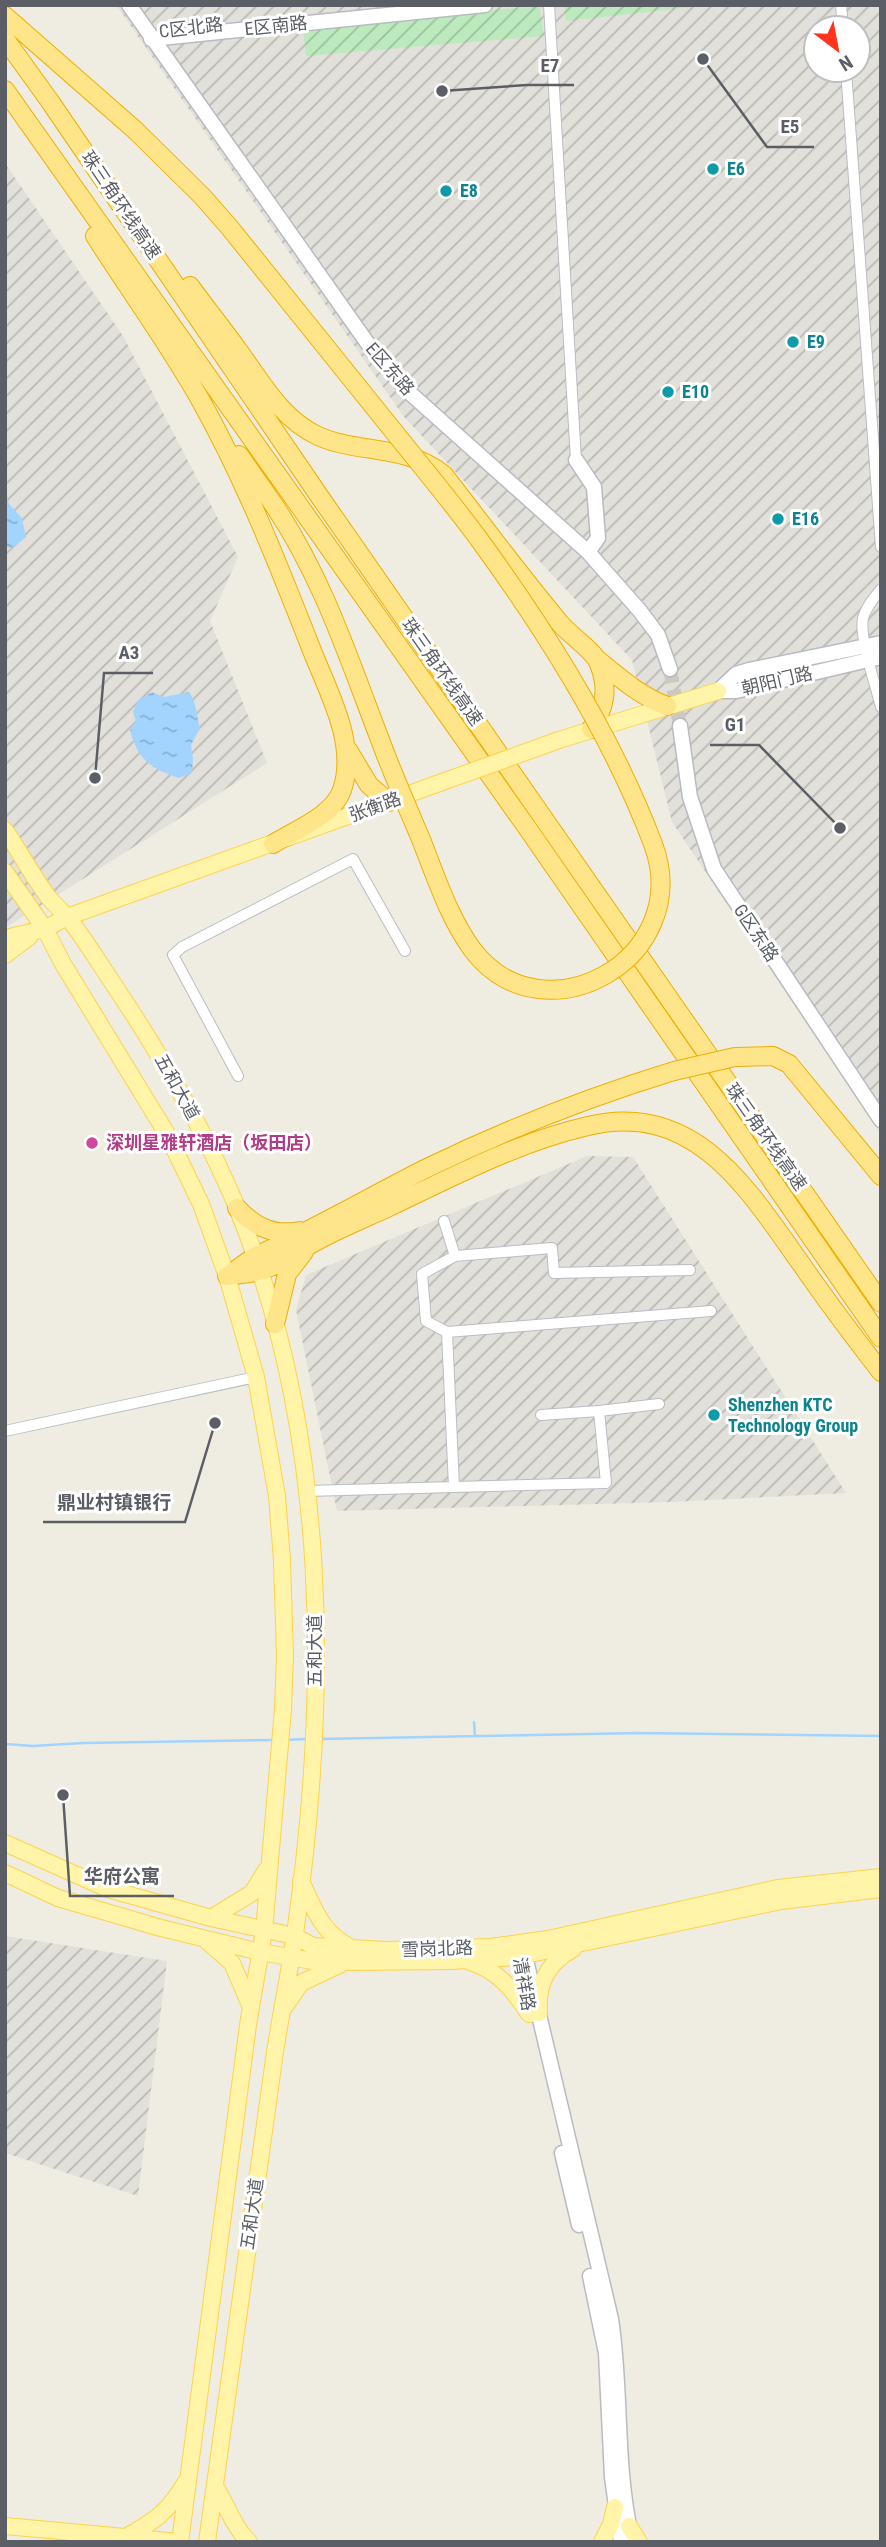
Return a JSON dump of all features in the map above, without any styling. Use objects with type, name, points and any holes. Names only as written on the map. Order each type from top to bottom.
[{"type":"highway","points":[[5,16],[135,130],[202,196],[463,518],[528,609],[570,676],[611,752],[656,850],[661,874],[655,917],[643,942],[629,958],[608,974],[587,984],[566,988],[537,987],[509,979],[489,967],[475,953],[445,898],[317,579],[274,505],[201,401],[5,98]]},
{"type":"highway","name":"珠三角环线高速","points":[[5,39],[314,489],[881,1303]]},
{"type":"highway","name":"珠三角环线高速","points":[[5,89],[528,829],[881,1338]]},
{"type":"highway","points":[[49,100],[272,398],[288,415],[321,437],[429,463],[444,475],[562,626],[636,691],[649,700],[667,706]]},
{"type":"highway","points":[[201,401],[263,527],[345,744],[369,785],[389,802]]},
{"type":"highway","points":[[591,729],[601,713],[605,699],[605,681],[598,660]]},
{"type":"highway","points":[[272,844],[325,812],[337,801],[345,778],[345,744]]},
{"type":"highway","points":[[227,1276],[257,1264],[617,1088],[674,1071],[735,1058],[773,1056],[789,1064],[881,1176]]},
{"type":"highway","points":[[455,1166],[589,1125],[623,1122],[640,1124],[664,1128],[687,1137],[712,1153],[747,1189],[881,1372]]},
{"type":"highway","points":[[237,1208],[262,1228],[275,1232],[316,1234]]},
{"type":"highway","points":[[275,1324],[287,1274],[316,1234]]},
{"type":"main road","name":"张衡路","points":[[5,954],[40,930],[68,917],[559,740],[718,691]]},
{"type":"main road","name":"五和大道","points":[[5,830],[49,898],[68,917],[170,1070],[213,1154],[237,1208],[275,1324],[297,1422],[307,1491],[315,1596],[313,1759],[294,1936],[281,2011],[207,2542]]},
{"type":"main road","name":"五和大道","points":[[5,872],[182,1163],[201,1204],[227,1276],[256,1377],[276,1496],[285,1619],[283,1709],[264,1931],[251,2007],[179,2542]]},
{"type":"main road","name":"张衡路","points":[[5,941],[13,936],[40,930]]},
{"type":"main road","name":"雪岗北路","points":[[5,1843],[108,1889],[211,1918],[294,1936],[313,1946],[350,1955],[465,1961],[581,1944],[781,1900],[881,1889]]},
{"type":"main road","points":[[211,1918],[252,1893],[270,1864]]},
{"type":"main road","name":"雪岗北路","points":[[5,1873],[58,1898],[206,1939],[290,1957],[423,1950],[520,1952],[548,1939],[778,1888],[881,1877]]},
{"type":"main road","points":[[281,2011],[301,1983],[350,1955],[318,1921],[300,1881]]},
{"type":"main road","points":[[206,1939],[232,1963],[251,2007]]},
{"type":"main road","points":[[534,2013],[545,1975],[564,1954],[581,1944]]},
{"type":"main road","points":[[465,1961],[478,1964],[501,1979],[534,2013]]},
{"type":"main road","points":[[125,2537],[154,2522],[172,2506],[188,2478]]},
{"type":"main road","points":[[215,2486],[226,2503],[233,2524],[249,2542]]},
{"type":"main road","points":[[602,2542],[611,2524],[615,2507]]},
{"type":"main road","points":[[5,2526],[179,2542]]},
{"type":"main road","points":[[631,2534],[639,2542]]},
{"type":"street","name":"E区东路","points":[[129,5],[373,351],[411,394],[588,552],[658,635],[670,670]]},
{"type":"street","name":"C区北路","points":[[149,36],[401,5]]},
{"type":"street","name":"E区南路","points":[[149,36],[485,5]]},
{"type":"street","points":[[549,5],[576,460],[594,487],[598,538],[588,552]]},
{"type":"street","points":[[847,84],[881,547]]},
{"type":"street","points":[[881,589],[863,616],[881,707]]},
{"type":"street","name":"朝阳门路","points":[[718,691],[736,691],[872,654],[881,643]]},
{"type":"street","name":"G区东路","points":[[680,726],[690,797],[715,869],[881,1120]]},
{"type":"street","points":[[238,1076],[173,955],[182,947],[353,859],[405,951]]},
{"type":"street","points":[[444,1221],[455,1256]]},
{"type":"street","points":[[690,1270],[554,1273],[552,1248],[455,1256],[422,1274],[426,1321],[447,1332],[711,1311]]},
{"type":"street","points":[[447,1332],[454,1487]]},
{"type":"street","points":[[5,1431],[256,1377]]},
{"type":"street","points":[[541,1415],[659,1404]]},
{"type":"street","points":[[307,1491],[606,1483],[599,1411]]},
{"type":"street","name":"清祥路","points":[[520,1952],[602,2327],[608,2376],[615,2507],[621,2542]]},
{"type":"street","name":"清祥路","points":[[534,2013],[611,2319],[617,2365],[622,2460],[631,2534]]},
{"type":"shaded area","points":[[116,5],[881,5],[881,1135],[672,822],[632,660],[404,417]]},
{"type":"shaded area","points":[[5,163],[123,336],[238,557],[210,621],[267,763],[5,928]]},
{"type":"shaded area","points":[[587,1156],[633,1157],[846,1493],[671,1502],[337,1511],[296,1310],[306,1275]]},
{"type":"shaded area","points":[[5,1936],[167,1961],[138,2196],[5,2153]]},
{"type":"green space","points":[[564,5],[711,5],[566,21]]},
{"type":"green space","points":[[539,6],[544,36],[306,56],[303,26]]},
{"type":"water","points":[[5,487],[9,504],[22,518],[26,537],[14,547],[5,548]]},
{"type":"water","points":[[152,692],[164,697],[189,692],[192,696],[200,728],[191,745],[192,773],[179,778],[161,771],[147,762],[137,749],[130,730],[136,721],[133,712],[138,700]]},
{"type":"waterway","points":[[474,1722],[475,1736]]},
{"type":"waterway","points":[[320,1739],[638,1733],[881,1736]]},
{"type":"waterway","points":[[285,1740],[306,1739]]},
{"type":"waterway","points":[[5,1744],[33,1746],[275,1740]]},
{"type":"tunnel","points":[[670,669],[680,726]]},
{"type":"place","name":"E5","points":[[703,59]]},
{"type":"place","name":"E7","points":[[442,91]]},
{"type":"place","name":"E6","points":[[713,169]]},
{"type":"place","name":"E8","points":[[446,191]]},
{"type":"place","name":"E9","points":[[793,342]]},
{"type":"place","name":"E10","points":[[668,392]]},
{"type":"place","name":"E16","points":[[778,519]]},
{"type":"place","name":"A3","points":[[95,778]]},
{"type":"place","name":"G1","points":[[840,828]]},
{"type":"place","name":"深圳星雅轩酒店（坂田店）","points":[[92,1143]]},
{"type":"place","name":"Shenzhen KTC Technology Group","points":[[714,1415]]},
{"type":"place","name":"鼎业村镇银行","points":[[215,1423]]},
{"type":"place","name":"华府公寓","points":[[63,1795]]}]
